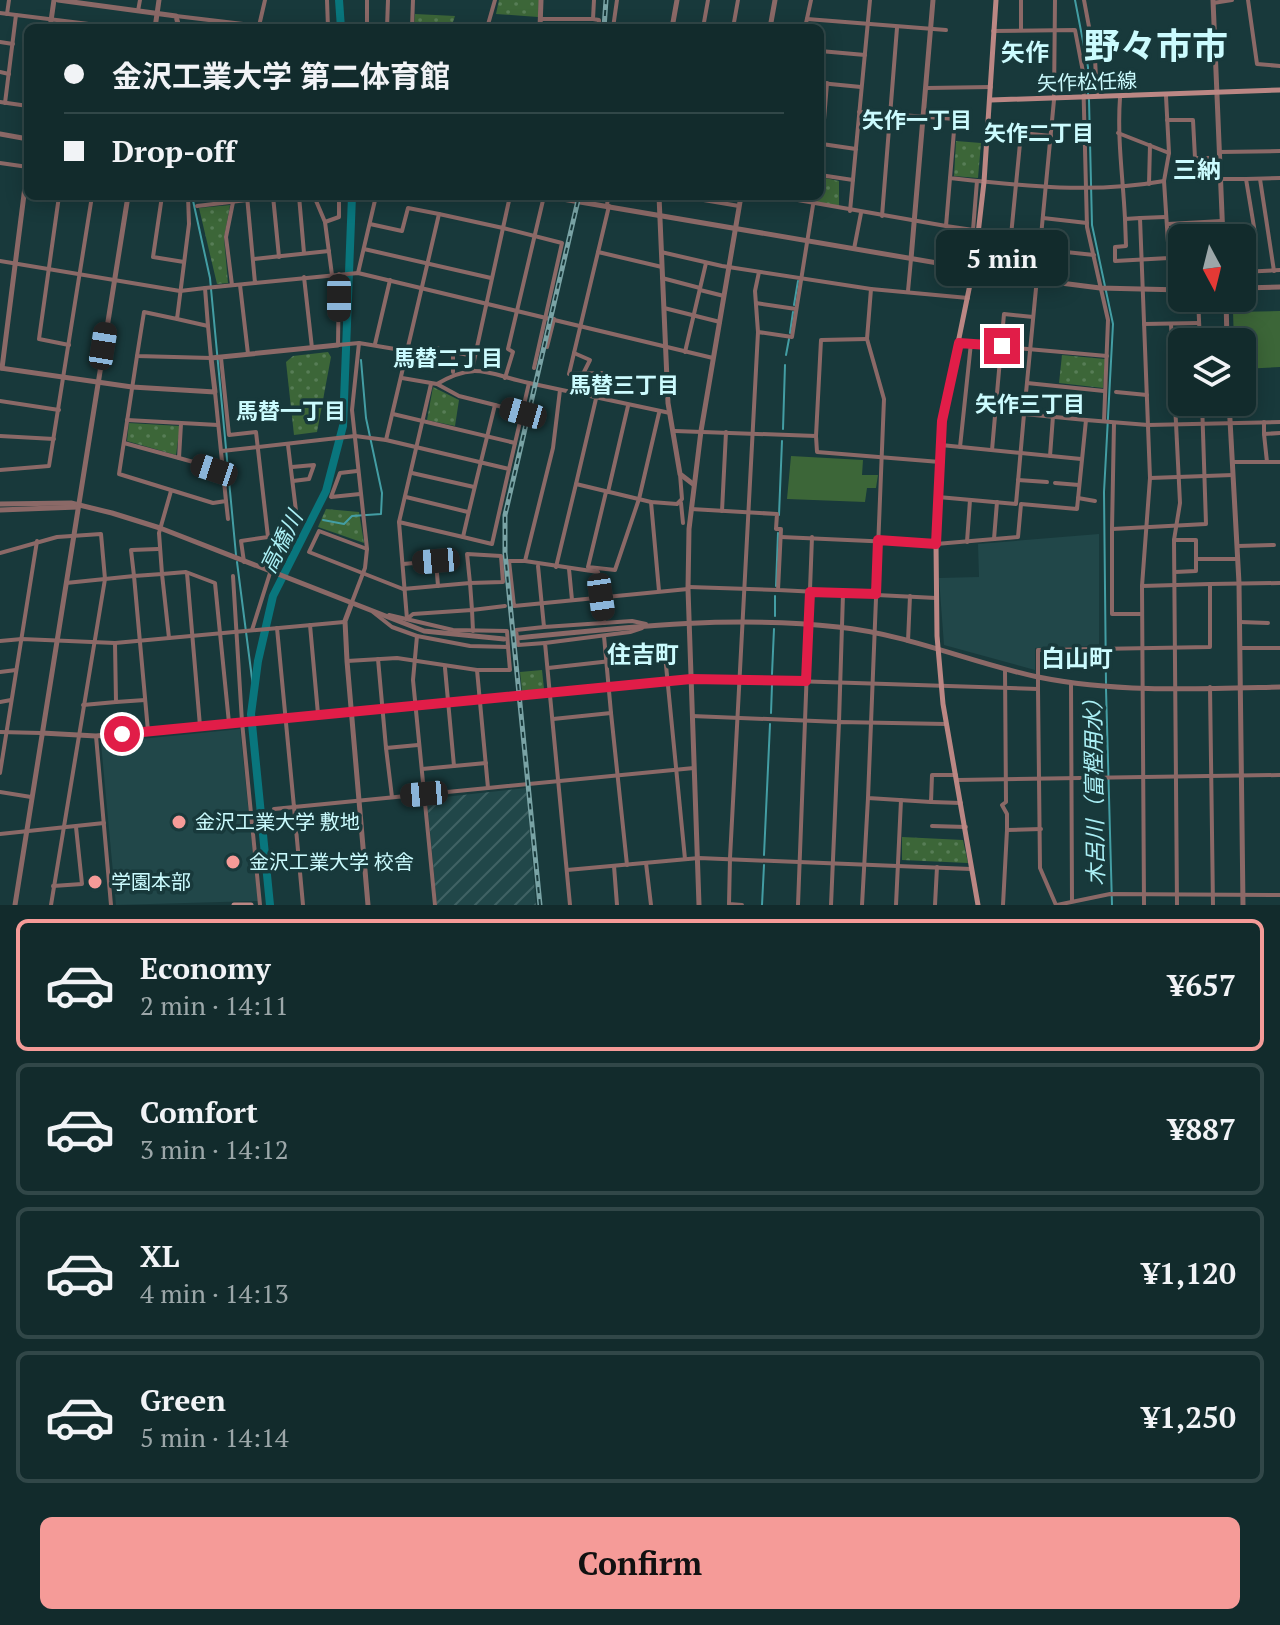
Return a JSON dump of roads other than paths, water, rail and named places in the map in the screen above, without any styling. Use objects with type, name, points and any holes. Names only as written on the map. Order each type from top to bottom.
[{"type":"main road","points":[[978,905],[946,724],[936,598],[936,544],[941,445],[973,270],[980,181],[991,100],[996,0]]},
{"type":"main road","name":"矢作松任線","points":[[991,100],[1120,98],[1280,90]]},
{"type":"main road","points":[[234,905],[251,905]]},
{"type":"street","points":[[7,14],[9,0]]},
{"type":"street","points":[[50,24],[56,0],[228,24]]},
{"type":"street","points":[[138,11],[140,0]]},
{"type":"street","points":[[156,24],[159,0]]},
{"type":"street","points":[[260,24],[265,0]]},
{"type":"street","points":[[327,0],[328,24]]},
{"type":"street","points":[[367,0],[367,24]]},
{"type":"street","points":[[387,24],[388,0]]},
{"type":"street","points":[[412,24],[413,0]]},
{"type":"street","points":[[488,24],[495,0]]},
{"type":"street","points":[[540,24],[541,0]]},
{"type":"street","points":[[593,19],[594,0]]},
{"type":"street","points":[[614,24],[617,0]]},
{"type":"street","points":[[673,24],[677,0]]},
{"type":"street","points":[[704,24],[708,0]]},
{"type":"street","points":[[734,24],[738,0]]},
{"type":"street","points":[[771,24],[775,0]]},
{"type":"street","points":[[806,24],[811,0]]},
{"type":"street","points":[[850,211],[870,0]]},
{"type":"street","points":[[908,291],[933,0]]},
{"type":"street","points":[[1021,0],[1021,31]]},
{"type":"street","points":[[781,537],[936,544],[1018,537],[1018,480],[1054,100],[1055,0]]},
{"type":"street","points":[[1084,0],[1095,59],[1089,99],[1087,223],[1104,288],[1108,320],[1105,391],[1109,422],[1112,614],[1142,614]]},
{"type":"street","points":[[1222,224],[1213,2],[1232,0]]},
{"type":"street","points":[[1248,0],[1257,64],[1280,66]]},
{"type":"street","points":[[0,13],[92,24]]},
{"type":"street","points":[[16,15],[9,74],[2,102],[24,105]]},
{"type":"street","points":[[176,16],[178,24]]},
{"type":"street","points":[[540,19],[593,19],[599,20],[599,24]]},
{"type":"street","points":[[807,19],[946,30]]},
{"type":"street","points":[[882,216],[897,28]]},
{"type":"street","points":[[993,31],[1075,30],[1089,99]]},
{"type":"street","points":[[0,42],[13,44]]},
{"type":"street","points":[[824,51],[865,55]]},
{"type":"street","points":[[0,72],[9,74]]},
{"type":"street","points":[[824,114],[827,83],[862,87]]},
{"type":"street","points":[[927,88],[991,87]]},
{"type":"street","points":[[1166,96],[1169,153],[1164,181],[1168,224],[1222,221]]},
{"type":"street","points":[[1120,98],[1118,133],[1126,246],[1115,247],[1115,261],[1168,258]]},
{"type":"street","points":[[859,112],[955,119],[946,226]]},
{"type":"street","points":[[1167,120],[1193,120],[1195,158],[1280,151]]},
{"type":"street","points":[[1051,136],[1021,133],[1010,246],[1094,255]]},
{"type":"street","points":[[1118,133],[1169,153]]},
{"type":"street","points":[[0,134],[24,138]]},
{"type":"street","points":[[824,144],[856,149]]},
{"type":"street","points":[[1149,184],[1150,145]]},
{"type":"street","points":[[0,163],[24,165]]},
{"type":"street","points":[[824,176],[853,180]]},
{"type":"street","points":[[950,178],[1089,191],[1124,189],[1164,181]]},
{"type":"street","points":[[1220,179],[1280,178]]},
{"type":"street","points":[[1246,179],[1254,224]]},
{"type":"street","points":[[1256,271],[1277,270],[1260,179]]},
{"type":"street","points":[[792,200],[973,230],[980,181]]},
{"type":"street","points":[[24,198],[3,334],[1,368],[132,387],[215,392]]},
{"type":"street","points":[[58,200],[39,339],[69,345]]},
{"type":"street","points":[[0,470],[48,469],[91,200]]},
{"type":"street","points":[[15,905],[127,200]]},
{"type":"street","points":[[161,200],[153,257],[184,262]]},
{"type":"street","points":[[184,200],[188,206]]},
{"type":"street","points":[[177,319],[188,200]]},
{"type":"street","points":[[197,206],[240,200]]},
{"type":"street","points":[[247,200],[255,283]]},
{"type":"street","points":[[273,200],[279,257]]},
{"type":"street","points":[[299,200],[304,254]]},
{"type":"street","points":[[316,200],[325,222],[332,275]]},
{"type":"street","points":[[325,222],[339,217],[339,200]]},
{"type":"street","points":[[358,273],[375,200]]},
{"type":"street","points":[[472,370],[509,200]]},
{"type":"street","points":[[505,378],[513,352],[508,349],[543,200]]},
{"type":"street","points":[[586,200],[1037,280],[1104,288],[1168,290]]},
{"type":"street","points":[[556,567],[602,373],[569,374],[608,200]]},
{"type":"street","points":[[659,200],[665,347],[683,523]]},
{"type":"street","points":[[713,200],[739,206]]},
{"type":"street","points":[[699,905],[688,621],[691,509],[740,200]]},
{"type":"street","points":[[232,285],[226,237],[233,202]]},
{"type":"street","points":[[758,332],[792,337],[813,205]]},
{"type":"street","points":[[370,224],[402,231],[408,208],[562,243],[534,368]]},
{"type":"street","points":[[854,249],[861,213]]},
{"type":"street","points":[[386,440],[439,214]]},
{"type":"street","points":[[1125,219],[1166,217]]},
{"type":"street","points":[[1043,218],[1087,223]]},
{"type":"street","points":[[1140,218],[1150,478],[1142,586],[1144,905]]},
{"type":"street","points":[[364,249],[491,278]]},
{"type":"street","points":[[253,259],[329,251]]},
{"type":"street","points":[[598,252],[662,267]]},
{"type":"street","points":[[661,252],[706,263],[871,289],[968,298]]},
{"type":"street","points":[[0,261],[180,291],[358,273],[713,358]]},
{"type":"street","points":[[685,352],[706,263]]},
{"type":"street","points":[[746,512],[751,509],[759,272]]},
{"type":"street","points":[[338,345],[339,274]]},
{"type":"street","points":[[304,277],[312,348]]},
{"type":"street","points":[[662,278],[724,296]]},
{"type":"street","points":[[375,345],[390,280]]},
{"type":"street","points":[[240,285],[248,354]]},
{"type":"street","points":[[1256,288],[1280,287]]},
{"type":"street","points":[[208,288],[208,326],[229,435],[256,432],[268,537]]},
{"type":"street","points":[[862,905],[884,399],[867,339],[871,289]]},
{"type":"street","points":[[756,303],[796,309]]},
{"type":"street","points":[[664,308],[720,322]]},
{"type":"street","points":[[208,326],[144,312],[119,474],[213,503],[226,501]]},
{"type":"street","points":[[1199,312],[1199,328]]},
{"type":"street","points":[[992,450],[1004,314],[1034,317]]},
{"type":"street","points":[[547,347],[554,319]]},
{"type":"street","points":[[1144,324],[1199,323]]},
{"type":"street","points":[[1171,324],[1180,503],[1174,540],[1177,905]]},
{"type":"street","points":[[867,339],[821,340],[817,452],[940,462]]},
{"type":"street","points":[[357,343],[352,410],[367,549],[363,573],[345,621],[368,905]]},
{"type":"street","points":[[137,356],[216,358],[357,343],[407,351],[435,348],[473,356]]},
{"type":"street","points":[[959,343],[1107,356]]},
{"type":"street","points":[[960,447],[971,343]]},
{"type":"street","points":[[453,352],[453,372]]},
{"type":"street","points":[[574,353],[590,360],[581,374],[576,392]]},
{"type":"street","points":[[216,358],[215,392],[224,451],[228,519]]},
{"type":"street","points":[[407,619],[399,522],[434,384],[453,372],[472,370],[670,413]]},
{"type":"street","points":[[401,378],[434,384],[459,396],[523,413]]},
{"type":"street","points":[[399,522],[492,544],[529,383]]},
{"type":"street","points":[[1027,383],[1105,391]]},
{"type":"street","points":[[525,561],[553,448],[560,390]]},
{"type":"street","points":[[1116,392],[1147,395]]},
{"type":"street","points":[[0,401],[59,410]]},
{"type":"street","points":[[463,537],[495,405]]},
{"type":"street","points":[[599,570],[588,567],[628,406]]},
{"type":"street","points":[[659,413],[639,499],[615,570],[569,569],[509,561],[514,606],[688,588],[936,598]]},
{"type":"street","points":[[393,414],[515,443]]},
{"type":"street","points":[[1024,414],[1148,425],[1280,422]]},
{"type":"street","points":[[1050,456],[1053,416]]},
{"type":"street","points":[[1112,529],[1206,524],[1203,416]]},
{"type":"street","points":[[1230,416],[1239,559],[1243,905]]},
{"type":"street","points":[[127,420],[218,425]]},
{"type":"street","points":[[938,497],[1077,509],[1086,420]]},
{"type":"street","points":[[1264,422],[1267,462]]},
{"type":"street","points":[[179,458],[181,424]]},
{"type":"street","points":[[675,431],[816,436]]},
{"type":"street","points":[[722,511],[726,432]]},
{"type":"street","points":[[1264,434],[1280,433]]},
{"type":"street","points":[[0,436],[54,439]]},
{"type":"street","points":[[224,451],[355,436],[371,437],[509,469]]},
{"type":"street","points":[[124,443],[223,470]]},
{"type":"street","points":[[242,561],[241,541],[286,536],[296,511],[288,445]]},
{"type":"street","points":[[941,445],[1082,459]]},
{"type":"street","points":[[1232,462],[1280,462]]},
{"type":"street","points":[[291,467],[314,465],[309,479],[293,481]]},
{"type":"street","points":[[357,471],[340,473],[331,497],[360,494]]},
{"type":"street","points":[[412,473],[474,487]]},
{"type":"street","points":[[680,474],[693,484]]},
{"type":"street","points":[[1150,478],[1233,475]]},
{"type":"street","points":[[1018,480],[1047,482]]},
{"type":"street","points":[[1055,483],[1079,485]]},
{"type":"street","points":[[576,484],[651,502],[681,503]]},
{"type":"street","points":[[169,638],[159,549],[160,528],[171,491]]},
{"type":"street","points":[[406,497],[468,512]]},
{"type":"street","points":[[1078,498],[1095,501]]},
{"type":"street","points":[[967,542],[970,500]]},
{"type":"street","points":[[651,502],[659,591]]},
{"type":"street","points":[[994,539],[997,502]]},
{"type":"street","points":[[0,504],[71,503],[160,528],[424,631],[504,639]]},
{"type":"street","points":[[0,510],[79,507]]},
{"type":"street","points":[[691,509],[777,514],[776,529],[781,529],[778,590]]},
{"type":"street","points":[[742,905],[729,905],[746,512]]},
{"type":"street","points":[[367,549],[319,531],[309,552],[403,589],[470,583],[503,582],[501,556],[467,554],[470,583],[473,631]]},
{"type":"street","points":[[0,553],[37,541],[101,534],[105,579],[51,905]]},
{"type":"street","points":[[798,905],[812,537]]},
{"type":"street","points":[[1174,540],[1196,540],[1196,571],[1174,572]]},
{"type":"street","points":[[0,773],[3,731],[22,639],[37,541]]},
{"type":"street","points":[[1238,546],[1274,545]]},
{"type":"street","points":[[148,731],[131,550],[159,549]]},
{"type":"street","points":[[1196,559],[1239,559]]},
{"type":"street","points":[[402,564],[436,561],[438,586]]},
{"type":"street","points":[[538,566],[544,627]]},
{"type":"street","points":[[569,569],[572,600]]},
{"type":"street","points":[[599,570],[604,623]]},
{"type":"street","points":[[66,583],[186,572],[215,583],[229,723]]},
{"type":"street","points":[[186,572],[200,726]]},
{"type":"street","points":[[251,630],[270,573]]},
{"type":"street","points":[[233,576],[260,905]]},
{"type":"street","points":[[1142,586],[1280,583]]},
{"type":"street","points":[[1210,584],[1210,647],[1038,650],[1040,868],[1056,905],[1112,894],[1280,895]]},
{"type":"street","points":[[831,905],[843,594]]},
{"type":"street","points":[[908,641],[910,596]]},
{"type":"street","points":[[407,619],[413,614],[505,606]]},
{"type":"street","points":[[347,661],[412,660],[445,668],[510,670],[507,631],[442,628],[373,612]]},
{"type":"street","points":[[373,612],[392,627],[417,636],[470,646],[508,647]]},
{"type":"street","points":[[0,641],[115,643],[345,621]]},
{"type":"street","points":[[632,621],[648,625],[630,632],[604,636],[518,645],[516,630],[632,621]]},
{"type":"street","points":[[518,638],[688,621],[809,624],[875,633],[1005,669],[1071,683],[1142,688],[1280,687]]},
{"type":"street","points":[[1240,622],[1268,623]]},
{"type":"street","points":[[310,625],[318,714]]},
{"type":"street","points":[[274,628],[286,718],[303,905]]},
{"type":"street","points":[[417,636],[412,660],[415,705],[435,905]]},
{"type":"street","points":[[604,636],[627,865]]},
{"type":"street","points":[[115,643],[116,702]]},
{"type":"street","points":[[545,643],[570,905]]},
{"type":"street","points":[[1240,648],[1280,648]]},
{"type":"street","points":[[548,668],[665,655],[685,859]]},
{"type":"street","points":[[378,659],[392,797]]},
{"type":"street","points":[[445,668],[454,766]]},
{"type":"street","points":[[1003,905],[1007,830],[1007,814],[1002,808],[1006,802],[1005,669]]},
{"type":"street","points":[[0,672],[16,670]]},
{"type":"street","points":[[477,670],[488,788]]},
{"type":"street","points":[[3,731],[77,738],[691,679],[1038,689]]},
{"type":"street","points":[[1071,683],[1072,901]]},
{"type":"street","points":[[1210,687],[1213,905]]},
{"type":"street","points":[[0,702],[11,700]]},
{"type":"street","points":[[83,705],[145,700]]},
{"type":"street","points":[[553,719],[611,713]]},
{"type":"street","points":[[692,716],[946,724]]},
{"type":"street","points":[[96,736],[111,905]]},
{"type":"street","points":[[386,748],[419,744]]},
{"type":"street","points":[[422,769],[486,763]]},
{"type":"street","points":[[274,809],[694,768]]},
{"type":"street","points":[[931,802],[932,775],[956,778],[1072,778],[1280,775]]},
{"type":"street","points":[[0,792],[31,797]]},
{"type":"street","points":[[868,798],[961,803]]},
{"type":"street","points":[[896,905],[901,800]]},
{"type":"street","points":[[0,834],[104,823]]},
{"type":"street","points":[[53,886],[82,884],[76,826]]},
{"type":"street","points":[[932,826],[966,827]]},
{"type":"street","points":[[1007,830],[1041,829]]},
{"type":"street","points":[[567,870],[699,858],[973,869]]},
{"type":"street","points":[[646,863],[651,905]]},
{"type":"street","points":[[614,866],[617,905]]},
{"type":"street","points":[[935,905],[937,867]]},
{"type":"waterway","name":"高橋川","points":[[339,0],[341,24]]},
{"type":"waterway","name":"木呂川（富樫用水）","points":[[1075,0],[1088,67],[1088,94]]},
{"type":"waterway","name":"木呂川（富樫用水）","points":[[1089,100],[1092,225],[1113,324],[1104,492],[1106,683]]},
{"type":"waterway","points":[[193,200],[210,278],[236,555]]},
{"type":"waterway","name":"高橋川","points":[[270,905],[251,714],[258,661],[273,596],[326,491],[343,426],[352,200]]},
{"type":"waterway","points":[[794,305],[798,281]]},
{"type":"waterway","points":[[790,333],[793,312]]},
{"type":"waterway","points":[[786,355],[789,339]]},
{"type":"waterway","points":[[323,520],[344,524],[352,516],[381,514],[382,493],[366,418],[361,360]]},
{"type":"waterway","points":[[783,429],[785,365]]},
{"type":"waterway","points":[[779,515],[782,441]]},
{"type":"waterway","points":[[776,586],[778,533]]},
{"type":"waterway","points":[[237,562],[254,694]]},
{"type":"waterway","points":[[775,596],[775,616]]},
{"type":"waterway","points":[[772,674],[774,629]]},
{"type":"waterway","points":[[771,713],[772,685]]},
{"type":"waterway","name":"木呂川（富樫用水）","points":[[1106,689],[1112,905]]},
{"type":"waterway","points":[[764,855],[770,724]]},
{"type":"waterway","points":[[762,905],[764,865]]},
{"type":"railway","points":[[604,24],[606,0]]},
{"type":"railway","points":[[540,905],[505,553],[505,515],[578,200]]},
{"type":"place","name":"金沢工業大学 敷地","points":[[179,822]]},
{"type":"place","name":"金沢工業大学 校舎","points":[[233,862]]},
{"type":"place","name":"学園本部","points":[[95,882]]},
{"type":"district","name":"野々市市","points":[[1156,46]]},
{"type":"district","name":"矢作","points":[[1025,53]]},
{"type":"district","name":"矢作一丁目","points":[[917,120]]},
{"type":"district","name":"矢作二丁目","points":[[1039,133]]},
{"type":"district","name":"三納","points":[[1197,170]]},
{"type":"district","name":"馬替二丁目","points":[[448,358]]},
{"type":"district","name":"馬替三丁目","points":[[624,385]]},
{"type":"district","name":"矢作三丁目","points":[[1030,404]]},
{"type":"district","name":"馬替一丁目","points":[[291,411]]},
{"type":"district","name":"住吉町","points":[[643,655]]},
{"type":"district","name":"白山町","points":[[1077,659]]}]
